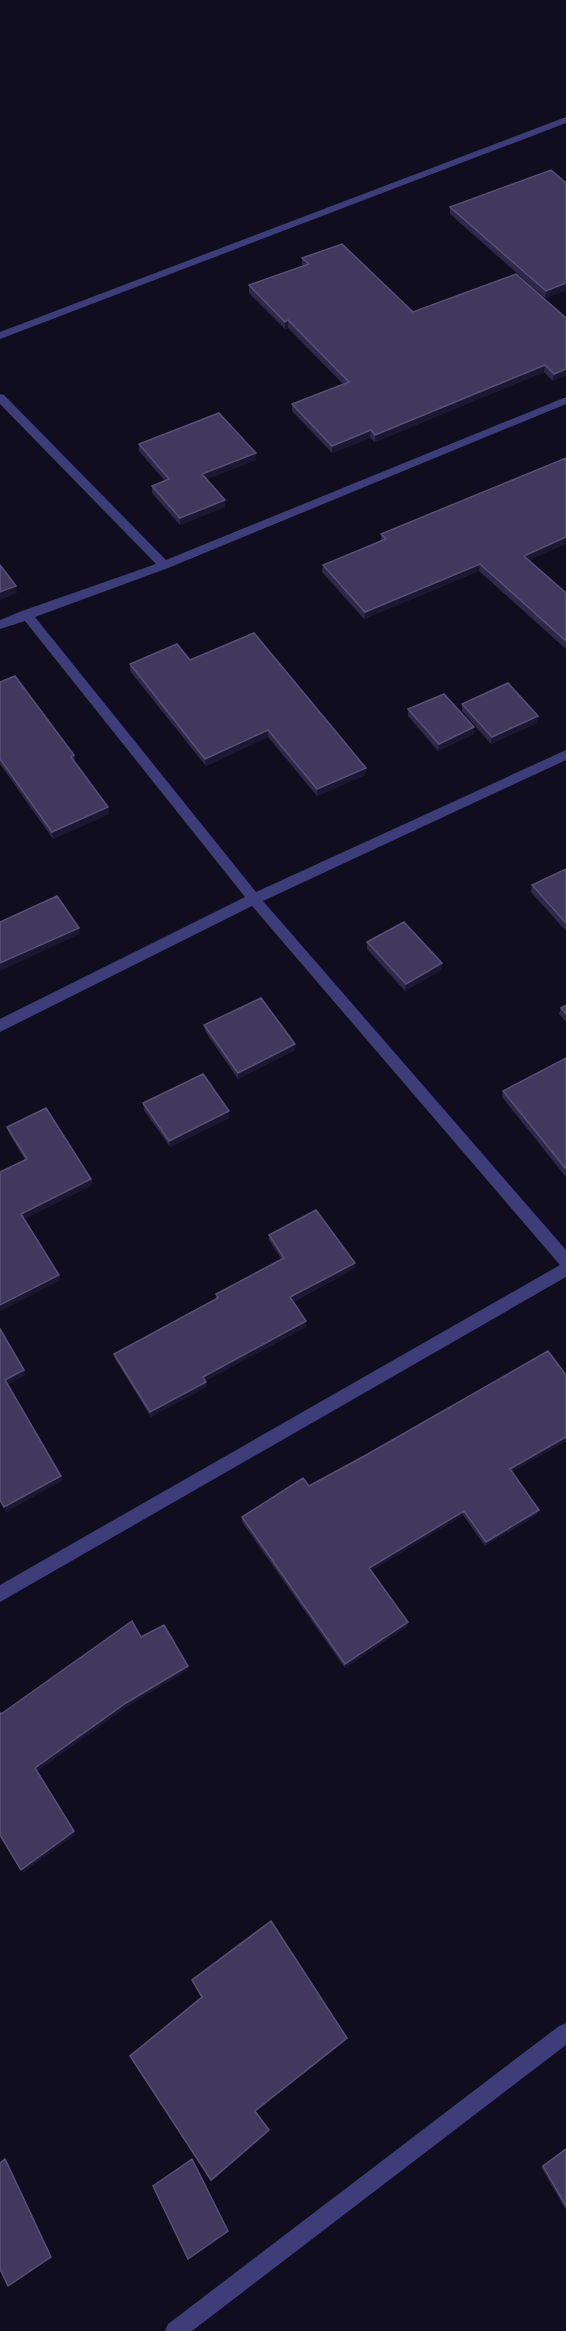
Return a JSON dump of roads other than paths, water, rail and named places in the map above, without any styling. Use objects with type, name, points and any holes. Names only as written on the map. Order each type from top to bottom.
[{"type":"street","points":[[0,336],[566,120]]},
{"type":"street","points":[[0,397],[164,566]]},
{"type":"street","points":[[0,625],[164,566],[566,400]]},
{"type":"street","points":[[26,614],[254,899],[566,1261]]},
{"type":"street","points":[[0,1026],[254,899],[566,755]]},
{"type":"street","points":[[0,1594],[566,1269]]},
{"type":"street","points":[[175,2331],[566,2033]]}]
